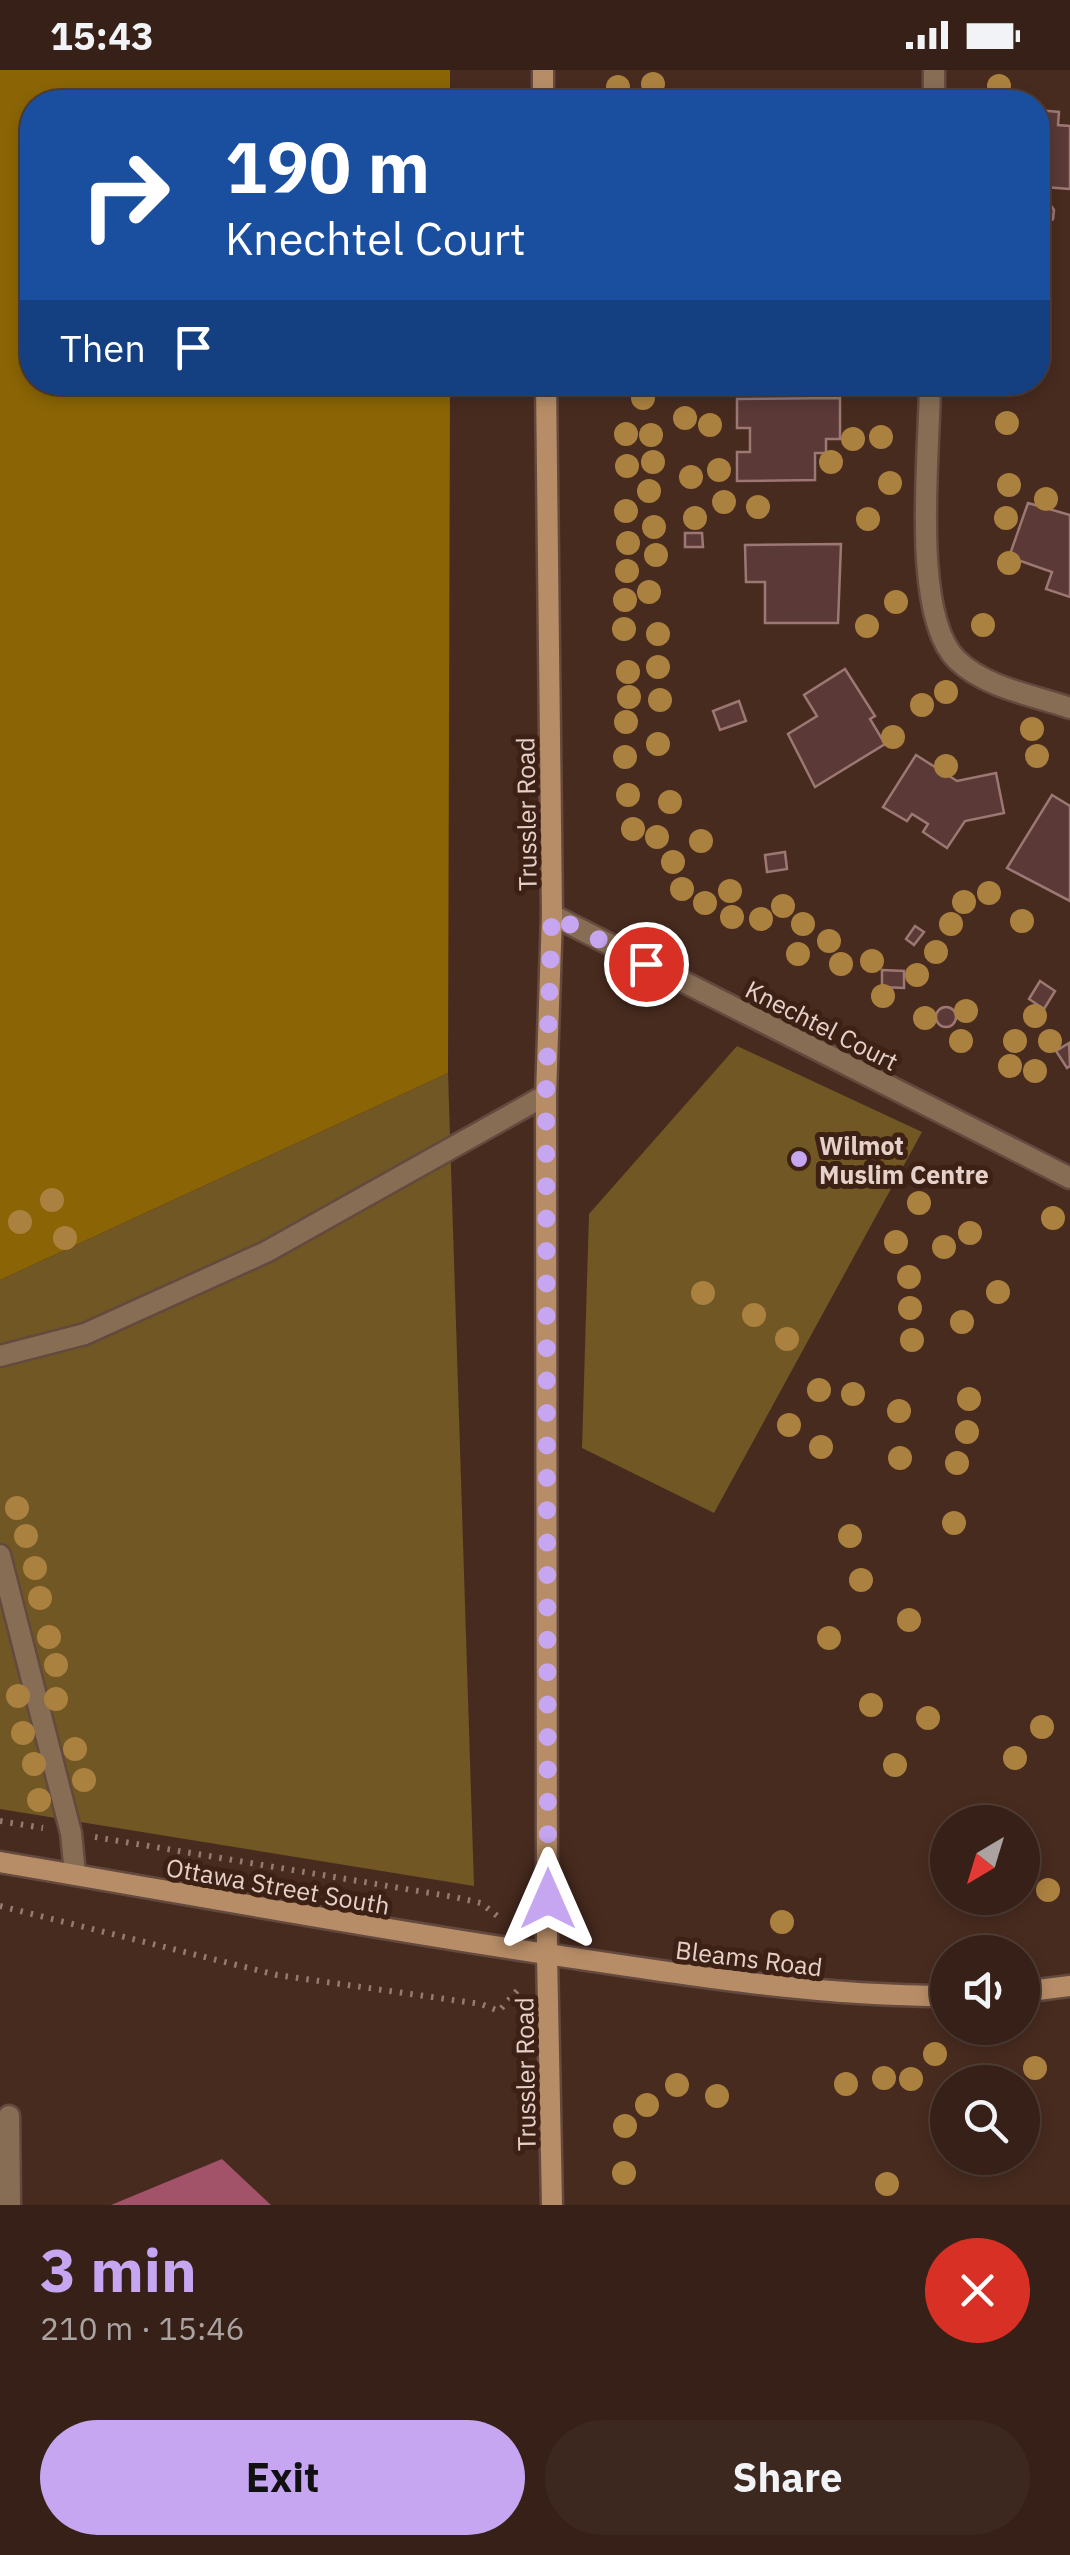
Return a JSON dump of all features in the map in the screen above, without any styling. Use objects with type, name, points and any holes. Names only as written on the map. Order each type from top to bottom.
[{"type":"main road","name":"Trussler Road","points":[[546,395],[552,915],[546,1095],[547,1954],[552,2205]]},
{"type":"main road","name":"Ottawa Street South","points":[[0,1862],[471,1946],[547,1954]]},
{"type":"main road","name":"Bleams Road","points":[[547,1954],[799,1990],[930,1995]]},
{"type":"main road","points":[[1040,1990],[1070,1986]]},
{"type":"street","points":[[930,395],[928,596],[942,641],[982,678],[1070,708]]},
{"type":"street","name":"Knechtel Court","points":[[552,915],[1070,1178]]},
{"type":"street","points":[[0,1356],[84,1334],[266,1252],[546,1095]]},
{"type":"street","points":[[0,1555],[72,1832],[75,1874]]},
{"type":"street","points":[[9,2116],[10,2205]]},
{"type":"path","points":[[0,1821],[454,1897],[481,1903],[507,1924]]},
{"type":"path","points":[[0,1906],[277,1975],[482,2004],[499,2011],[547,1954]]},
{"type":"shaded area","points":[[0,70],[450,70],[450,90],[20,90],[20,395],[450,395],[448,1073],[0,1280]]},
{"type":"shaded area","points":[[737,1046],[922,1132],[714,1513],[582,1448],[589,1214]]},
{"type":"shaded area","points":[[448,1073],[474,1886],[0,1809],[0,1280]]},
{"type":"shaded area","points":[[222,2159],[271,2205],[111,2205]]},
{"type":"building","points":[[1050,111],[1059,112],[1058,125],[1070,126],[1070,189],[1050,187]]},
{"type":"building","points":[[840,398],[840,439],[826,439],[826,453],[815,453],[815,480],[737,481],[737,452],[750,452],[750,428],[737,428],[737,399]]},
{"type":"building","points":[[1028,503],[1070,515],[1070,597],[1046,589],[1052,572],[1009,557]]},
{"type":"building","points":[[685,533],[702,533],[703,547],[685,547]]},
{"type":"building","points":[[841,544],[838,623],[765,623],[765,582],[746,582],[745,545]]},
{"type":"building","points":[[845,669],[875,716],[870,719],[885,744],[815,787],[788,734],[817,716],[804,695]]},
{"type":"building","points":[[739,701],[746,721],[720,730],[713,711]]},
{"type":"building","points":[[916,755],[957,781],[996,773],[1004,813],[965,821],[947,848],[923,832],[928,824],[912,814],[907,821],[883,807]]},
{"type":"building","points":[[1052,795],[1070,806],[1070,901],[1007,868]]},
{"type":"building","points":[[785,852],[787,869],[767,872],[765,855]]},
{"type":"building","points":[[915,926],[924,932],[914,945],[906,939]]},
{"type":"building","points":[[882,970],[904,971],[904,988],[882,987]]},
{"type":"building","points":[[1040,981],[1055,991],[1044,1009],[1029,999]]},
{"type":"building","points":[[946,1007],[956,1017],[946,1027],[936,1017]]},
{"type":"building","points":[[1069,1043],[1070,1066],[1067,1068],[1056,1051]]},
{"type":"place","name":"Wilmot Muslim Centre","points":[[799,1159]]},
{"type":"route","points":[[548,1899],[546,1095],[552,915],[646,964]]}]
